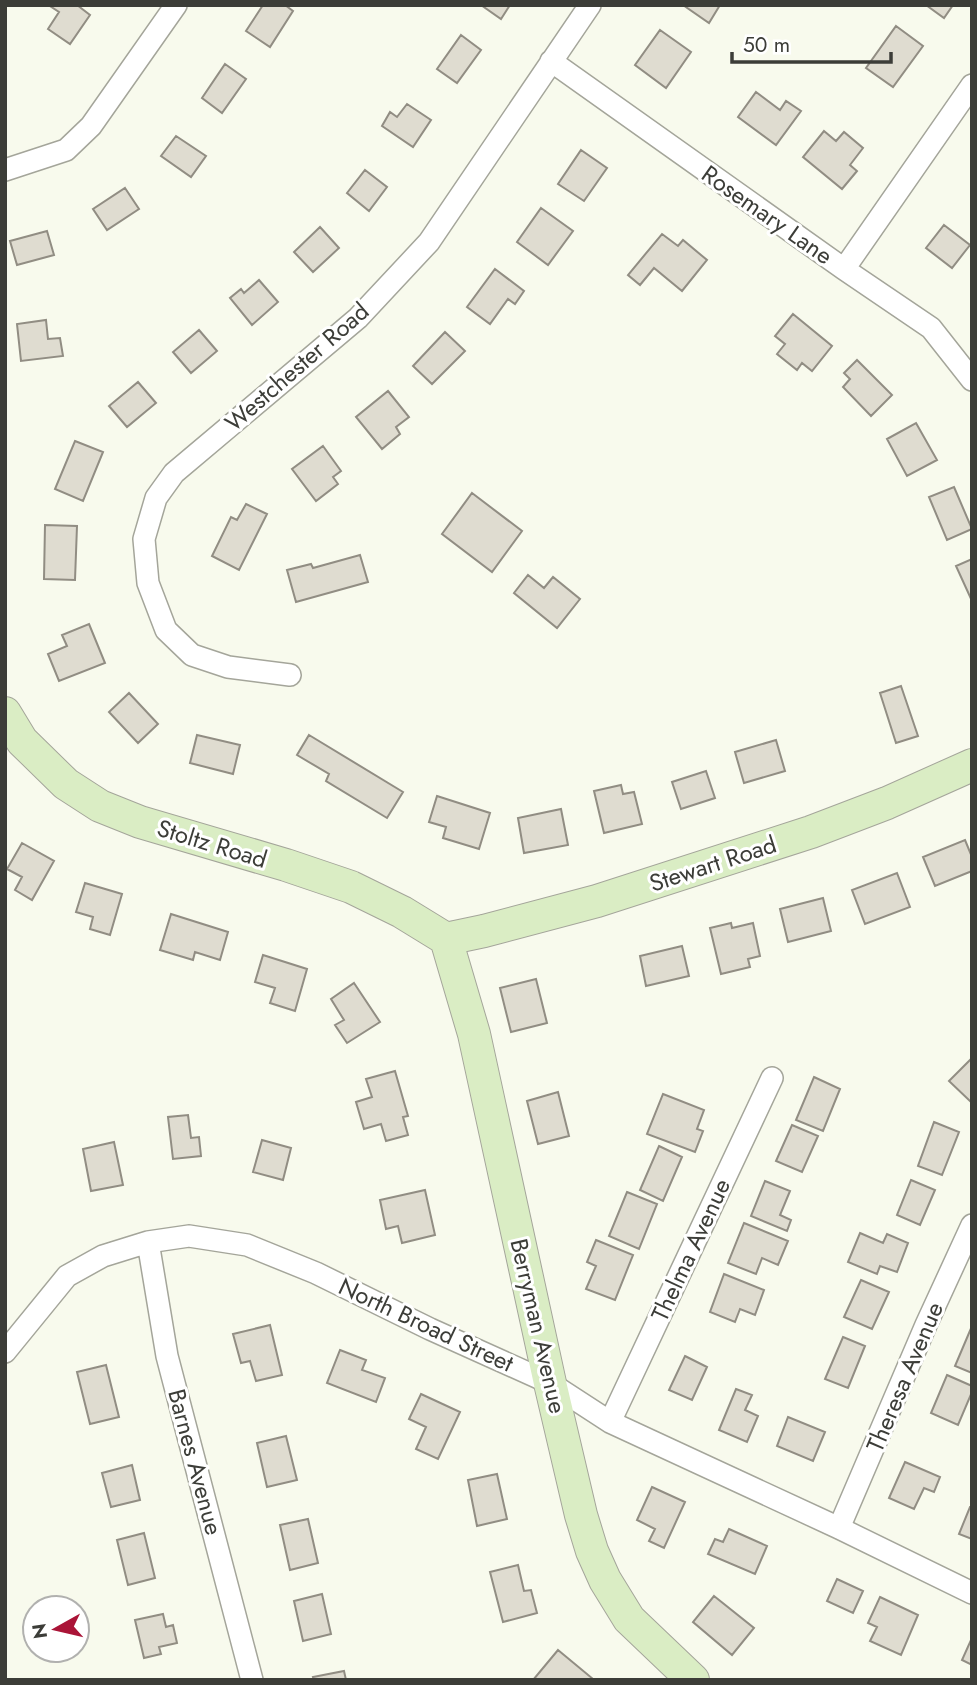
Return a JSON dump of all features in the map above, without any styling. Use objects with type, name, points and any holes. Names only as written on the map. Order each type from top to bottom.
[{"type":"street","points":[[5,170],[66,150],[91,126],[176,5]]},
{"type":"street","name":"Westchester Road","points":[[290,675],[229,667],[192,655],[166,630],[148,583],[144,539],[156,498],[174,473],[358,318],[429,242],[590,5]]},
{"type":"street","name":"Rosemary Lane","points":[[551,61],[931,328],[972,380]]},
{"type":"street","points":[[844,269],[972,85]]},
{"type":"street","name":"Stoltz Road","points":[[5,713],[22,741],[66,784],[100,806],[140,822],[351,887],[402,912],[446,939]]},
{"type":"street","name":"Stewart Road","points":[[446,939],[597,901],[811,832],[887,803],[972,765]]},
{"type":"street","name":"Berryman Avenue","points":[[446,939],[474,1034],[550,1383],[581,1516],[592,1550],[629,1619],[693,1680]]},
{"type":"street","name":"Thelma Avenue","points":[[610,1422],[772,1078]]},
{"type":"street","name":"Theresa Avenue","points":[[839,1528],[972,1225]]},
{"type":"street","name":"North Broad Street","points":[[5,1352],[67,1276],[103,1256],[148,1242],[188,1236],[247,1245],[316,1273],[430,1329],[550,1383],[610,1422],[972,1593]]},
{"type":"street","name":"Barnes Avenue","points":[[148,1242],[167,1356],[251,1680]]},
{"type":"building","points":[[51,5],[77,5],[90,15],[70,44],[48,29],[59,12]]},
{"type":"building","points":[[263,5],[285,5],[293,11],[270,47],[246,31]]},
{"type":"building","points":[[481,5],[510,5],[501,19]]},
{"type":"building","points":[[683,5],[720,5],[709,23]]},
{"type":"building","points":[[926,5],[953,5],[944,18]]},
{"type":"building","points":[[896,26],[923,46],[893,87],[866,68]]},
{"type":"building","points":[[660,30],[691,52],[666,88],[635,65]]},
{"type":"building","points":[[461,35],[481,50],[457,83],[437,69]]},
{"type":"building","points":[[225,64],[246,79],[222,113],[202,98]]},
{"type":"building","points":[[756,92],[780,110],[786,101],[801,111],[776,145],[738,117]]},
{"type":"building","points":[[407,104],[431,120],[413,147],[382,126],[390,112],[397,117]]},
{"type":"building","points":[[824,131],[836,141],[844,132],[863,148],[850,165],[857,171],[842,189],[803,157]]},
{"type":"building","points":[[176,136],[206,156],[191,177],[161,156]]},
{"type":"building","points":[[581,150],[607,168],[584,201],[558,184]]},
{"type":"building","points":[[365,170],[387,187],[369,211],[347,193]]},
{"type":"building","points":[[125,188],[139,209],[107,230],[93,209]]},
{"type":"building","points":[[541,208],[573,231],[548,265],[517,242]]},
{"type":"building","points":[[944,225],[970,245],[952,268],[926,248]]},
{"type":"building","points":[[320,227],[339,248],[313,272],[294,252]]},
{"type":"building","points":[[47,231],[54,255],[17,265],[10,241]]},
{"type":"building","points":[[662,234],[678,246],[683,240],[707,260],[682,291],[654,268],[640,285],[628,275]]},
{"type":"building","points":[[495,269],[524,291],[515,304],[508,299],[490,324],[467,307]]},
{"type":"building","points":[[259,280],[278,302],[252,325],[230,298],[241,289],[244,293]]},
{"type":"building","points":[[793,314],[832,346],[812,371],[802,363],[797,370],[777,354],[785,344],[775,336]]},
{"type":"building","points":[[46,320],[48,339],[60,338],[63,356],[21,361],[17,324]]},
{"type":"building","points":[[199,330],[217,351],[191,373],[173,352]]},
{"type":"building","points":[[445,332],[465,351],[432,384],[413,366]]},
{"type":"building","points":[[857,360],[892,395],[871,416],[843,387],[850,379],[844,373]]},
{"type":"building","points":[[138,382],[156,403],[127,427],[109,406]]},
{"type":"building","points":[[388,391],[409,417],[396,427],[400,434],[382,449],[356,417]]},
{"type":"building","points":[[916,423],[937,460],[907,476],[887,439]]},
{"type":"building","points":[[75,441],[103,452],[83,501],[55,489]]},
{"type":"building","points":[[323,446],[341,471],[333,477],[338,484],[316,501],[292,469]]},
{"type":"building","points":[[954,487],[972,529],[947,540],[929,497]]},
{"type":"building","points":[[472,493],[522,531],[492,572],[442,534]]},
{"type":"building","points":[[246,504],[267,514],[239,570],[212,556],[231,517],[237,520]]},
{"type":"building","points":[[45,525],[77,526],[75,580],[44,579]]},
{"type":"building","points":[[360,555],[368,582],[296,602],[287,570],[311,564],[313,568]]},
{"type":"building","points":[[972,559],[972,601],[956,566]]},
{"type":"building","points":[[528,575],[544,588],[553,577],[580,599],[557,628],[514,593]]},
{"type":"building","points":[[89,624],[105,663],[59,681],[48,654],[67,646],[62,635]]},
{"type":"building","points":[[901,686],[918,736],[896,743],[880,693]]},
{"type":"building","points":[[129,693],[158,724],[138,743],[109,712]]},
{"type":"building","points":[[197,735],[240,745],[233,774],[190,763]]},
{"type":"building","points":[[309,735],[403,792],[387,818],[326,781],[329,774],[297,755]]},
{"type":"building","points":[[776,740],[785,771],[744,783],[735,752]]},
{"type":"building","points":[[706,771],[715,798],[681,809],[672,782]]},
{"type":"building","points":[[621,785],[623,794],[634,792],[642,824],[604,833],[594,791]]},
{"type":"building","points":[[437,796],[490,813],[479,849],[443,838],[446,827],[429,822]]},
{"type":"building","points":[[561,809],[568,845],[524,853],[518,818]]},
{"type":"building","points":[[965,840],[972,857],[972,871],[935,886],[923,857]]},
{"type":"building","points":[[22,843],[54,861],[32,900],[15,890],[22,877],[7,869]]},
{"type":"building","points":[[897,873],[910,907],[865,924],[852,890]]},
{"type":"building","points":[[85,883],[122,894],[110,935],[90,929],[93,917],[76,912]]},
{"type":"building","points":[[823,898],[831,931],[788,942],[780,909]]},
{"type":"building","points":[[171,914],[228,932],[220,960],[195,952],[193,960],[160,950]]},
{"type":"building","points":[[731,923],[732,928],[753,923],[760,956],[748,959],[750,967],[721,974],[710,928]]},
{"type":"building","points":[[682,946],[689,976],[646,986],[640,956]]},
{"type":"building","points":[[263,955],[307,969],[295,1011],[270,1003],[275,988],[255,982]]},
{"type":"building","points":[[536,979],[547,1023],[511,1032],[500,988]]},
{"type":"building","points":[[354,983],[380,1022],[347,1043],[335,1025],[344,1020],[331,999]]},
{"type":"building","points":[[972,1058],[972,1102],[971,1102],[949,1081]]},
{"type":"building","points":[[395,1071],[408,1116],[403,1117],[408,1135],[386,1141],[381,1124],[364,1129],[356,1102],[372,1097],[366,1079]]},
{"type":"building","points":[[814,1077],[840,1089],[823,1131],[796,1120]]},
{"type":"building","points":[[558,1092],[569,1136],[538,1144],[527,1101]]},
{"type":"building","points":[[663,1094],[704,1110],[697,1129],[703,1131],[695,1152],[647,1134]]},
{"type":"building","points":[[188,1115],[191,1138],[199,1137],[201,1156],[173,1159],[168,1117]]},
{"type":"building","points":[[934,1122],[959,1132],[942,1175],[918,1166]]},
{"type":"building","points":[[792,1125],[818,1136],[802,1172],[776,1161]]},
{"type":"building","points":[[262,1140],[291,1148],[283,1180],[253,1172]]},
{"type":"building","points":[[114,1142],[123,1185],[91,1191],[83,1149]]},
{"type":"building","points":[[659,1146],[682,1157],[663,1201],[640,1190]]},
{"type":"building","points":[[911,1180],[935,1190],[920,1225],[897,1215]]},
{"type":"building","points":[[765,1181],[790,1191],[780,1215],[791,1220],[787,1231],[751,1216]]},
{"type":"building","points":[[425,1190],[435,1235],[402,1243],[398,1226],[386,1229],[380,1200]]},
{"type":"building","points":[[627,1192],[657,1204],[639,1249],[609,1236]]},
{"type":"building","points":[[744,1223],[788,1241],[778,1265],[762,1258],[756,1274],[728,1263]]},
{"type":"building","points":[[860,1233],[883,1243],[887,1234],[908,1243],[897,1272],[880,1266],[877,1274],[848,1262]]},
{"type":"building","points":[[596,1240],[633,1255],[615,1300],[586,1289],[596,1266],[587,1262]]},
{"type":"building","points":[[724,1274],[764,1290],[755,1315],[740,1309],[735,1322],[710,1312]]},
{"type":"building","points":[[861,1280],[889,1292],[872,1329],[844,1317]]},
{"type":"building","points":[[270,1325],[282,1375],[256,1381],[250,1361],[241,1363],[233,1334]]},
{"type":"building","points":[[972,1326],[972,1373],[955,1366]]},
{"type":"building","points":[[843,1337],[865,1346],[848,1388],[825,1379]]},
{"type":"building","points":[[340,1350],[366,1360],[362,1370],[385,1378],[376,1402],[327,1383]]},
{"type":"building","points":[[685,1356],[707,1367],[692,1400],[669,1390]]},
{"type":"building","points":[[106,1365],[119,1417],[90,1424],[77,1372]]},
{"type":"building","points":[[947,1375],[972,1386],[958,1425],[931,1413]]},
{"type":"building","points":[[736,1389],[752,1395],[745,1410],[758,1416],[747,1442],[719,1430]]},
{"type":"building","points":[[421,1394],[460,1412],[438,1459],[416,1449],[426,1427],[409,1419]]},
{"type":"building","points":[[788,1417],[825,1432],[813,1461],[777,1446]]},
{"type":"building","points":[[286,1436],[297,1480],[267,1487],[257,1443]]},
{"type":"building","points":[[905,1462],[940,1477],[934,1492],[924,1488],[914,1509],[889,1498]]},
{"type":"building","points":[[132,1465],[140,1500],[111,1507],[102,1473]]},
{"type":"building","points":[[497,1474],[507,1519],[477,1526],[468,1480]]},
{"type":"building","points":[[652,1487],[685,1502],[664,1548],[649,1541],[655,1529],[637,1520]]},
{"type":"building","points":[[972,1507],[972,1539],[959,1534]]},
{"type":"building","points":[[308,1519],[318,1563],[290,1570],[280,1525]]},
{"type":"building","points":[[729,1529],[767,1546],[755,1574],[708,1554],[715,1539],[723,1542]]},
{"type":"building","points":[[144,1533],[155,1578],[128,1585],[117,1540]]},
{"type":"building","points":[[518,1565],[524,1591],[531,1590],[537,1613],[503,1622],[490,1572]]},
{"type":"building","points":[[837,1579],[863,1591],[853,1613],[827,1601]]},
{"type":"building","points":[[322,1594],[331,1634],[303,1641],[294,1601]]},
{"type":"building","points":[[714,1596],[754,1628],[732,1655],[693,1622]]},
{"type":"building","points":[[880,1597],[918,1615],[901,1655],[870,1641],[877,1627],[868,1623]]},
{"type":"building","points":[[163,1614],[166,1627],[173,1625],[177,1643],[159,1647],[161,1654],[144,1658],[135,1620]]},
{"type":"building","points":[[972,1640],[972,1665],[962,1660]]},
{"type":"building","points":[[558,1650],[593,1679],[533,1680]]},
{"type":"building","points":[[344,1671],[346,1680],[314,1680],[313,1677]]}]
